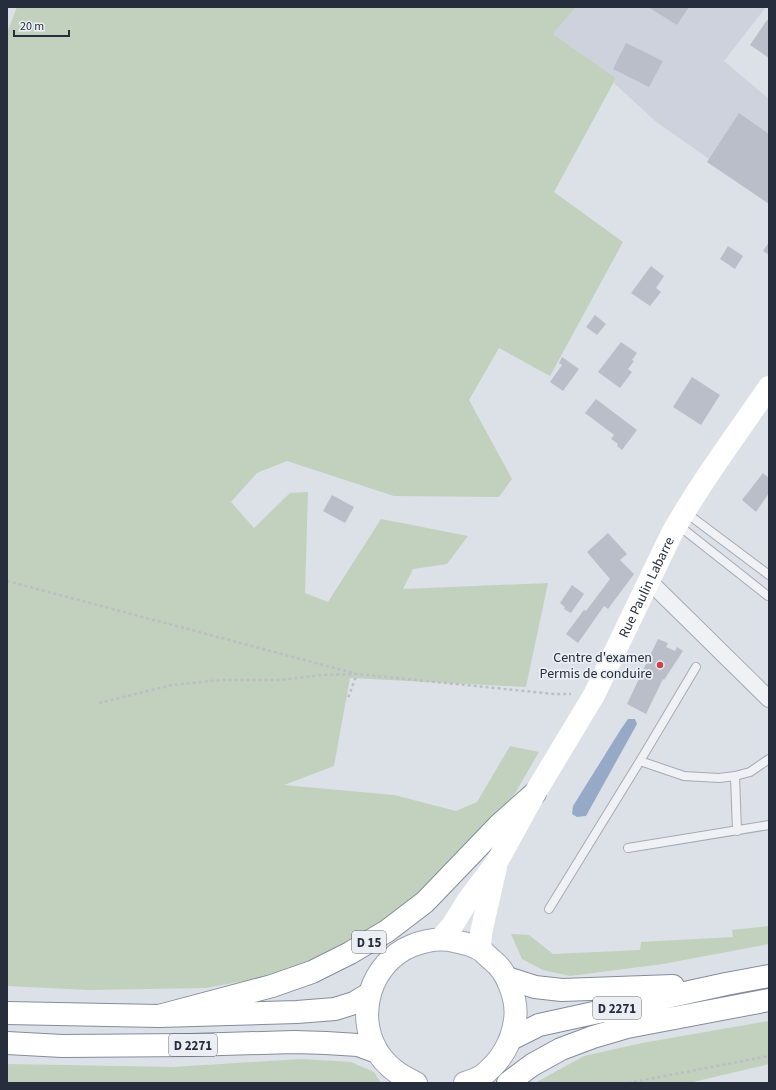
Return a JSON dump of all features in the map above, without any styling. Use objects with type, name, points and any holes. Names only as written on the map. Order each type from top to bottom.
[{"type":"main road","name":"Rue Paulin Labarre","points":[[535,794],[594,695],[681,518],[698,489],[769,387]]},
{"type":"main road","name":"D 15","points":[[440,939],[452,926],[468,900],[498,860],[535,794]]},
{"type":"main road","name":"D 15","points":[[159,1016],[272,986],[312,972],[350,954],[387,931],[425,902],[499,825],[535,794]]},
{"type":"main road","name":"D 15","points":[[480,950],[481,933],[498,860]]},
{"type":"main road","points":[[408,1081],[389,1066],[377,1052],[367,1024],[369,994],[376,977],[388,961],[403,949],[421,942],[440,939],[461,942],[480,950],[495,962],[507,978],[514,998],[516,1019],[511,1039],[499,1060],[481,1076],[465,1083]]},
{"type":"main road","name":"D 2271","points":[[511,1039],[539,1025],[769,976]]},
{"type":"main road","name":"D 2271","points":[[507,978],[535,988],[562,990],[726,984]]},
{"type":"main road","name":"D 2271","points":[[7,1013],[159,1016],[297,1012],[335,1009],[354,1003],[369,994]]},
{"type":"main road","points":[[508,1083],[532,1065],[561,1049],[593,1037],[627,1027],[769,1000]]},
{"type":"main road","name":"D 2271","points":[[7,1043],[62,1046],[110,1046],[294,1042],[358,1046],[377,1052]]},
{"type":"street","points":[[649,581],[769,699]]},
{"type":"lane","points":[[681,518],[769,575]]},
{"type":"lane","points":[[681,518],[768,596]]},
{"type":"lane","points":[[549,909],[696,667]]},
{"type":"lane","points":[[640,761],[684,776],[719,778],[750,772],[769,759]]},
{"type":"lane","points":[[735,776],[737,831]]},
{"type":"lane","points":[[628,848],[769,825]]},
{"type":"path","points":[[7,582],[357,674]]},
{"type":"path","points":[[99,703],[172,685],[221,680],[280,680],[322,675],[357,674],[554,694],[594,695]]},
{"type":"path","points":[[348,698],[357,674]]},
{"type":"path","points":[[628,1083],[769,1056]]},
{"type":"shaded area","points":[[576,7],[766,7],[724,61],[769,99],[769,201],[655,121],[614,83],[616,78],[553,34]]},
{"type":"green space","points":[[17,7],[576,7],[553,34],[616,78],[554,192],[623,242],[550,376],[499,348],[469,400],[512,479],[499,497],[394,496],[287,461],[257,473],[231,502],[254,528],[290,493],[308,492],[305,593],[328,602],[381,519],[468,536],[447,564],[413,569],[403,589],[548,583],[526,687],[350,678],[334,766],[284,785],[394,795],[456,811],[477,802],[510,746],[539,752],[514,795],[420,895],[382,924],[325,957],[276,975],[206,988],[89,990],[7,986],[7,33]]},
{"type":"green space","points":[[769,926],[769,944],[663,964],[570,976],[543,970],[522,959],[511,934],[529,935],[553,954],[640,950],[641,942],[733,937],[732,930]]},
{"type":"green space","points":[[769,1021],[769,1064],[689,1083],[535,1083],[584,1056],[642,1043]]},
{"type":"green space","points":[[301,1059],[351,1062],[374,1072],[381,1083],[7,1083],[7,1064],[173,1067]]},
{"type":"water","points":[[628,719],[635,719],[637,724],[586,816],[577,817],[572,814],[573,806]]},
{"type":"building","points":[[648,7],[689,7],[677,25]]},
{"type":"building","points":[[767,20],[769,21],[769,58],[750,45]]},
{"type":"building","points":[[626,43],[663,61],[649,87],[613,69]]},
{"type":"building","points":[[739,113],[769,134],[769,204],[707,162]]},
{"type":"building","points":[[769,242],[769,255],[763,251]]},
{"type":"building","points":[[728,246],[743,256],[735,269],[720,259]]},
{"type":"building","points":[[651,266],[664,276],[656,288],[661,292],[650,306],[631,293]]},
{"type":"building","points":[[595,315],[606,324],[597,335],[586,327]]},
{"type":"building","points":[[621,342],[637,353],[632,360],[634,361],[628,369],[632,372],[620,388],[598,372]]},
{"type":"building","points":[[562,357],[579,369],[563,391],[550,382],[562,365],[559,363]]},
{"type":"building","points":[[692,377],[720,395],[701,425],[673,407]]},
{"type":"building","points":[[596,399],[637,430],[622,450],[617,446],[618,444],[611,439],[614,435],[585,413]]},
{"type":"building","points":[[763,473],[769,478],[769,493],[756,512],[742,500]]},
{"type":"building","points":[[332,495],[354,507],[345,523],[323,511]]},
{"type":"building","points":[[608,533],[627,554],[620,560],[634,574],[608,609],[604,606],[578,643],[566,634],[584,610],[586,611],[610,579],[587,552]]},
{"type":"building","points":[[572,585],[584,594],[571,613],[564,609],[565,607],[560,603]]},
{"type":"building","name":"Centre d'examen Permis de conduire","points":[[658,639],[668,643],[666,647],[675,651],[677,647],[683,651],[664,680],[663,679],[646,714],[627,704]]},
{"type":"place","name":"Centre d'examen Permis de conduire","points":[[660,665]]}]
